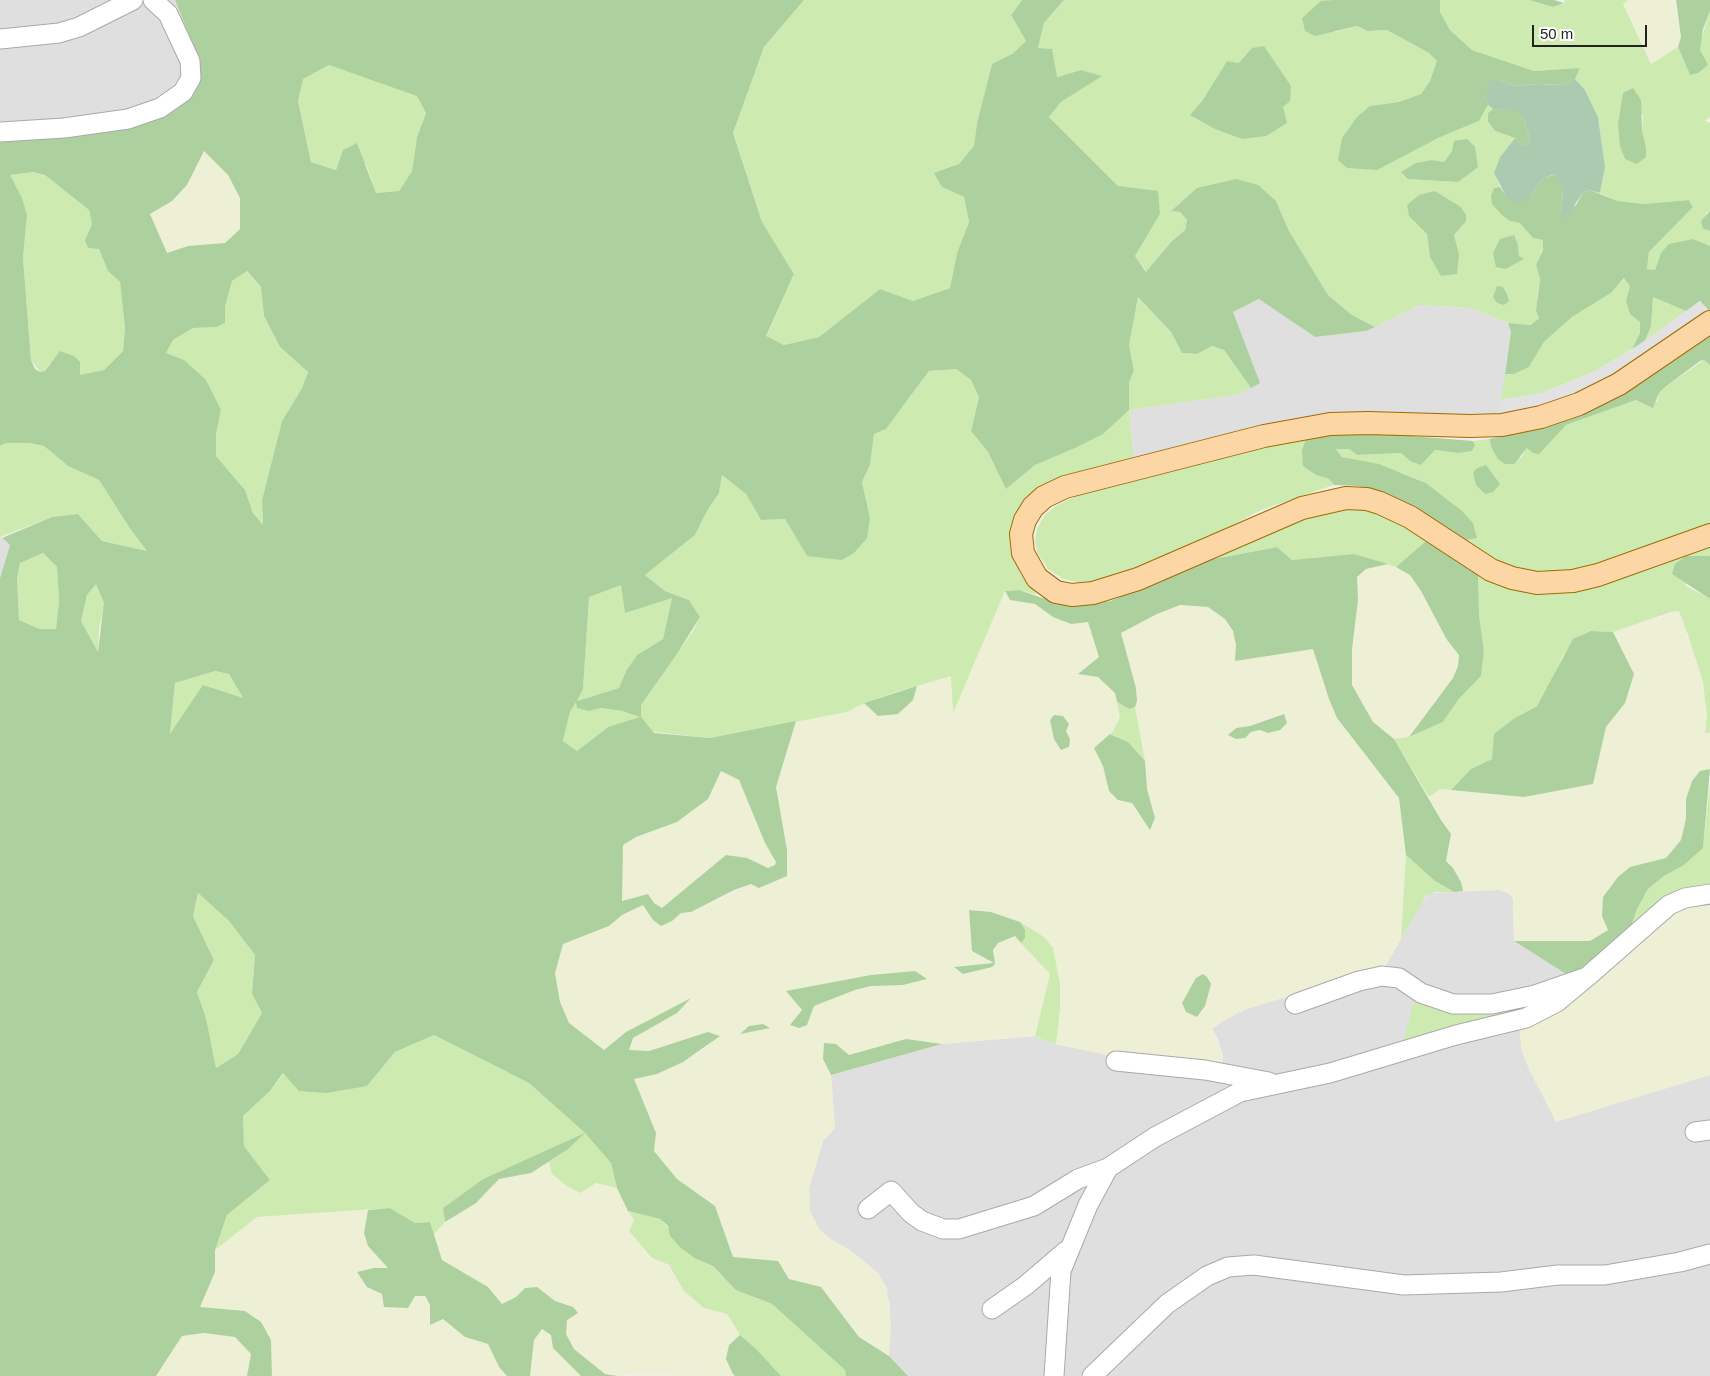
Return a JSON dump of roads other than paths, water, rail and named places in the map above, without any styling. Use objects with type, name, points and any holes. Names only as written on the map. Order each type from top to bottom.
[{"type":"main road","points":[[1710,322],[1619,384],[1579,404],[1541,417],[1502,425],[1330,424],[1264,436],[1065,487],[1044,498],[1033,507],[1025,520],[1021,534],[1023,553],[1038,578],[1056,592],[1072,595],[1092,593],[1138,579],[1302,508],[1346,498],[1367,499],[1386,506],[1410,517],[1491,570],[1512,578],[1537,582],[1565,582],[1598,575],[1710,535]]},
{"type":"street","points":[[0,39],[59,33],[79,27],[133,0]]},
{"type":"street","points":[[0,132],[56,129],[128,119],[160,108],[183,92],[191,78],[190,61],[168,14],[153,0]]},
{"type":"street","points":[[868,1209],[891,1191],[920,1219],[938,1227],[959,1229],[1034,1206],[1083,1177],[1108,1168],[1155,1137],[1228,1097],[1252,1088],[1330,1074],[1456,1035],[1526,1018],[1557,1002],[1669,905],[1685,898],[1710,894]]},
{"type":"street","points":[[1295,1004],[1359,981],[1382,976],[1399,978],[1421,993],[1438,1001],[1463,1005],[1492,1004],[1521,999],[1587,977]]},
{"type":"street","points":[[1116,1061],[1206,1070],[1278,1084]]},
{"type":"street","points":[[1054,1376],[1060,1278],[1068,1250],[1108,1168]]},
{"type":"street","points":[[992,1309],[1068,1250]]},
{"type":"street","points":[[1092,1376],[1167,1304],[1207,1276],[1228,1267],[1254,1265],[1404,1285],[1501,1282],[1558,1275],[1605,1275],[1680,1262],[1710,1254]]}]
